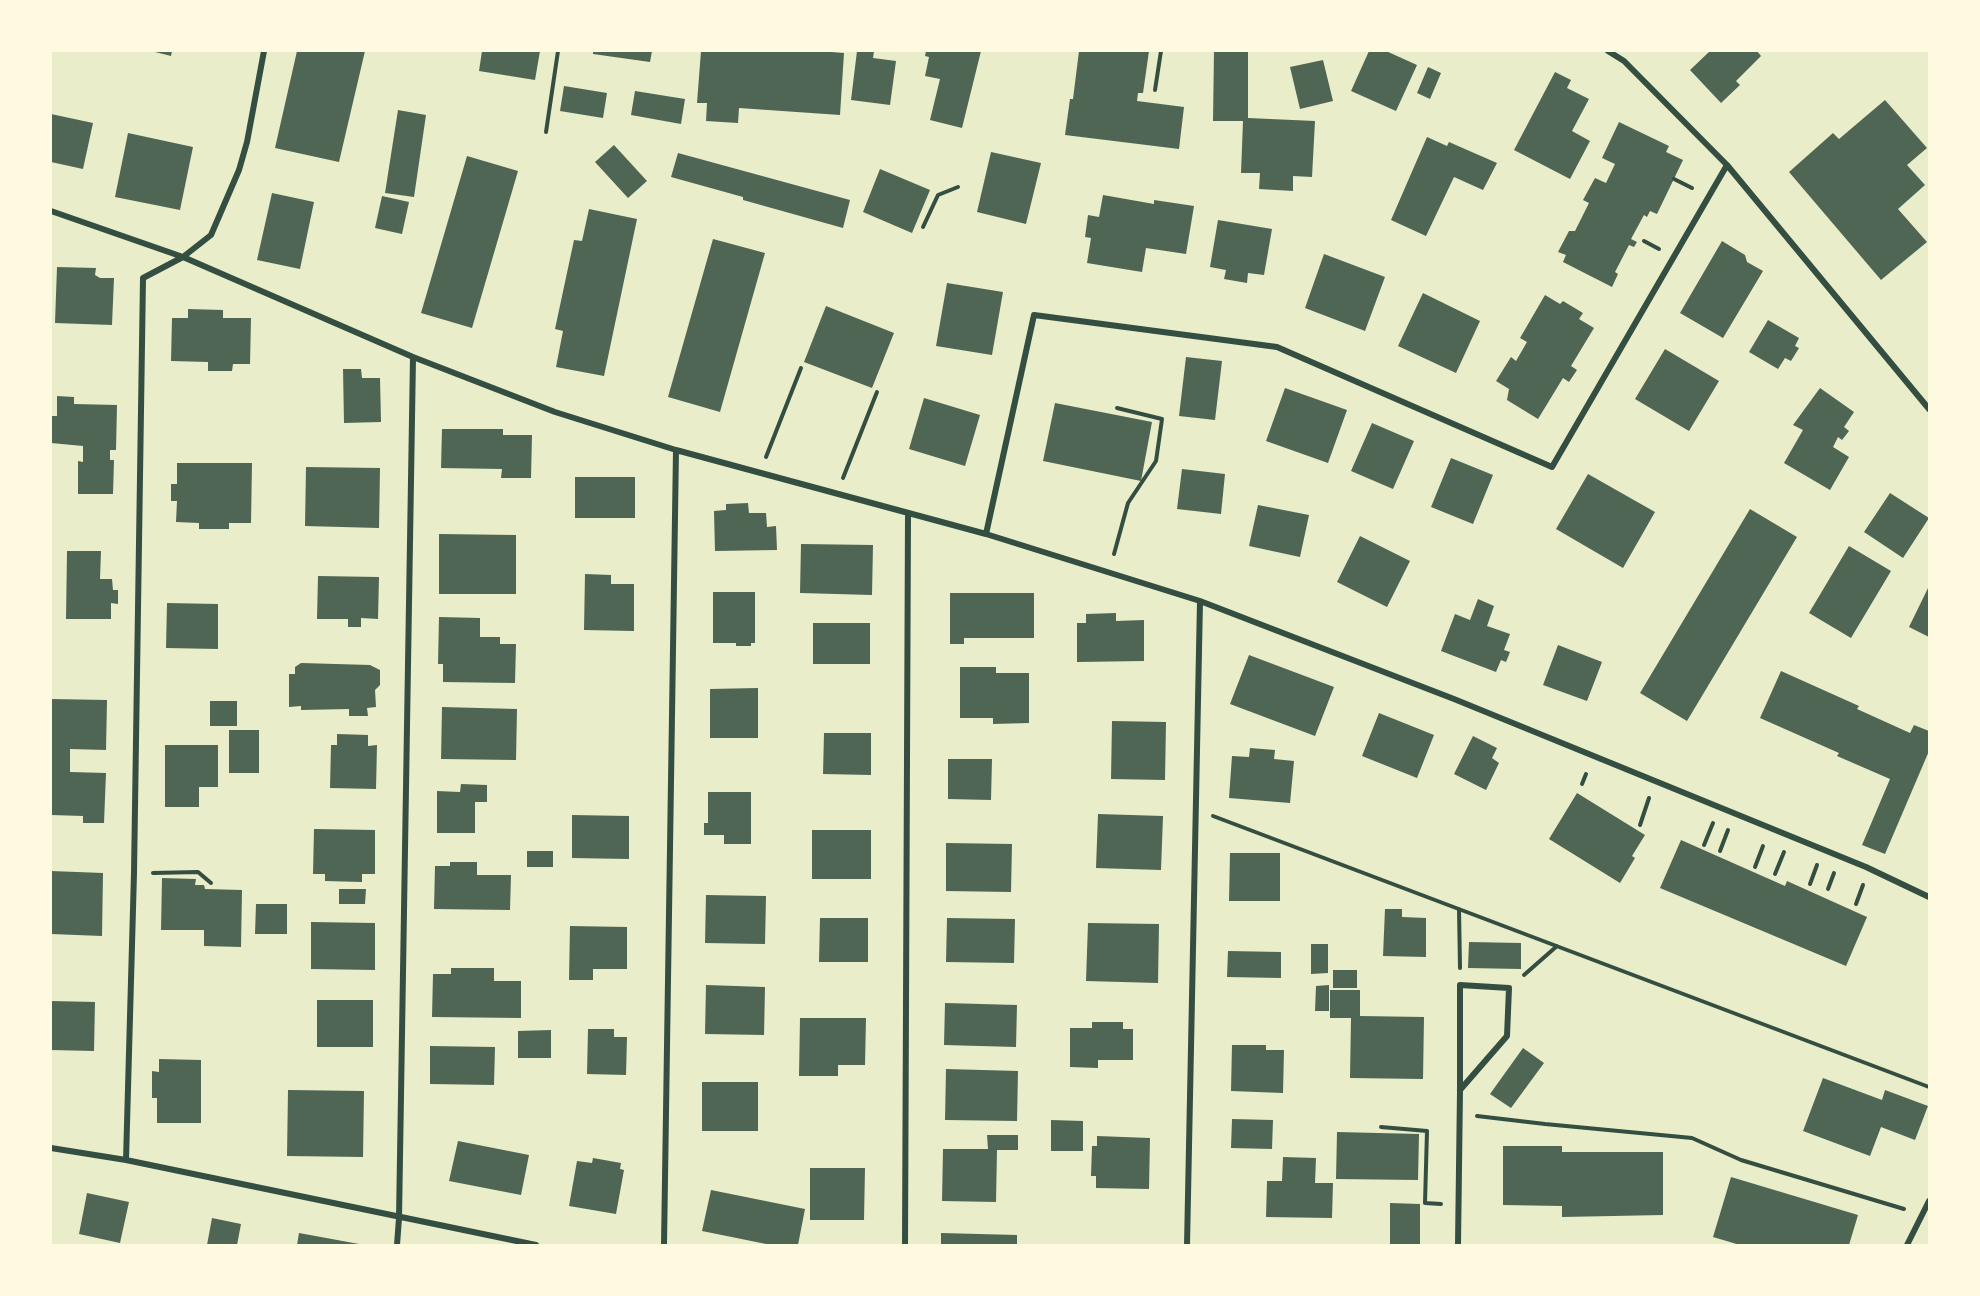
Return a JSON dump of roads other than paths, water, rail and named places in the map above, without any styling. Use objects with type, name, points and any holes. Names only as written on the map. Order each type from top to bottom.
[{"type":"street","points":[[126,1160],[134,873],[143,278],[183,257],[211,235],[238,170],[249,136],[264,51]]},
{"type":"street","points":[[1608,51],[1624,61],[1727,165],[1929,409]]},
{"type":"street","points":[[986,534],[1034,315],[1277,347],[1552,466],[1727,165]]},
{"type":"street","points":[[51,211],[183,257],[413,357],[555,412],[676,450],[986,534],[1200,601],[1454,699],[1866,867],[1929,897]]},
{"type":"street","points":[[397,1245],[413,357]]},
{"type":"street","points":[[664,1245],[676,450]]},
{"type":"street","points":[[905,1245],[908,513]]},
{"type":"street","points":[[1187,1245],[1200,601]]},
{"type":"street","points":[[1458,1245],[1460,985],[1509,988],[1507,1036],[1460,1090]]},
{"type":"street","points":[[51,1148],[126,1160],[536,1245]]},
{"type":"street","points":[[1907,1245],[1929,1201]]}]
